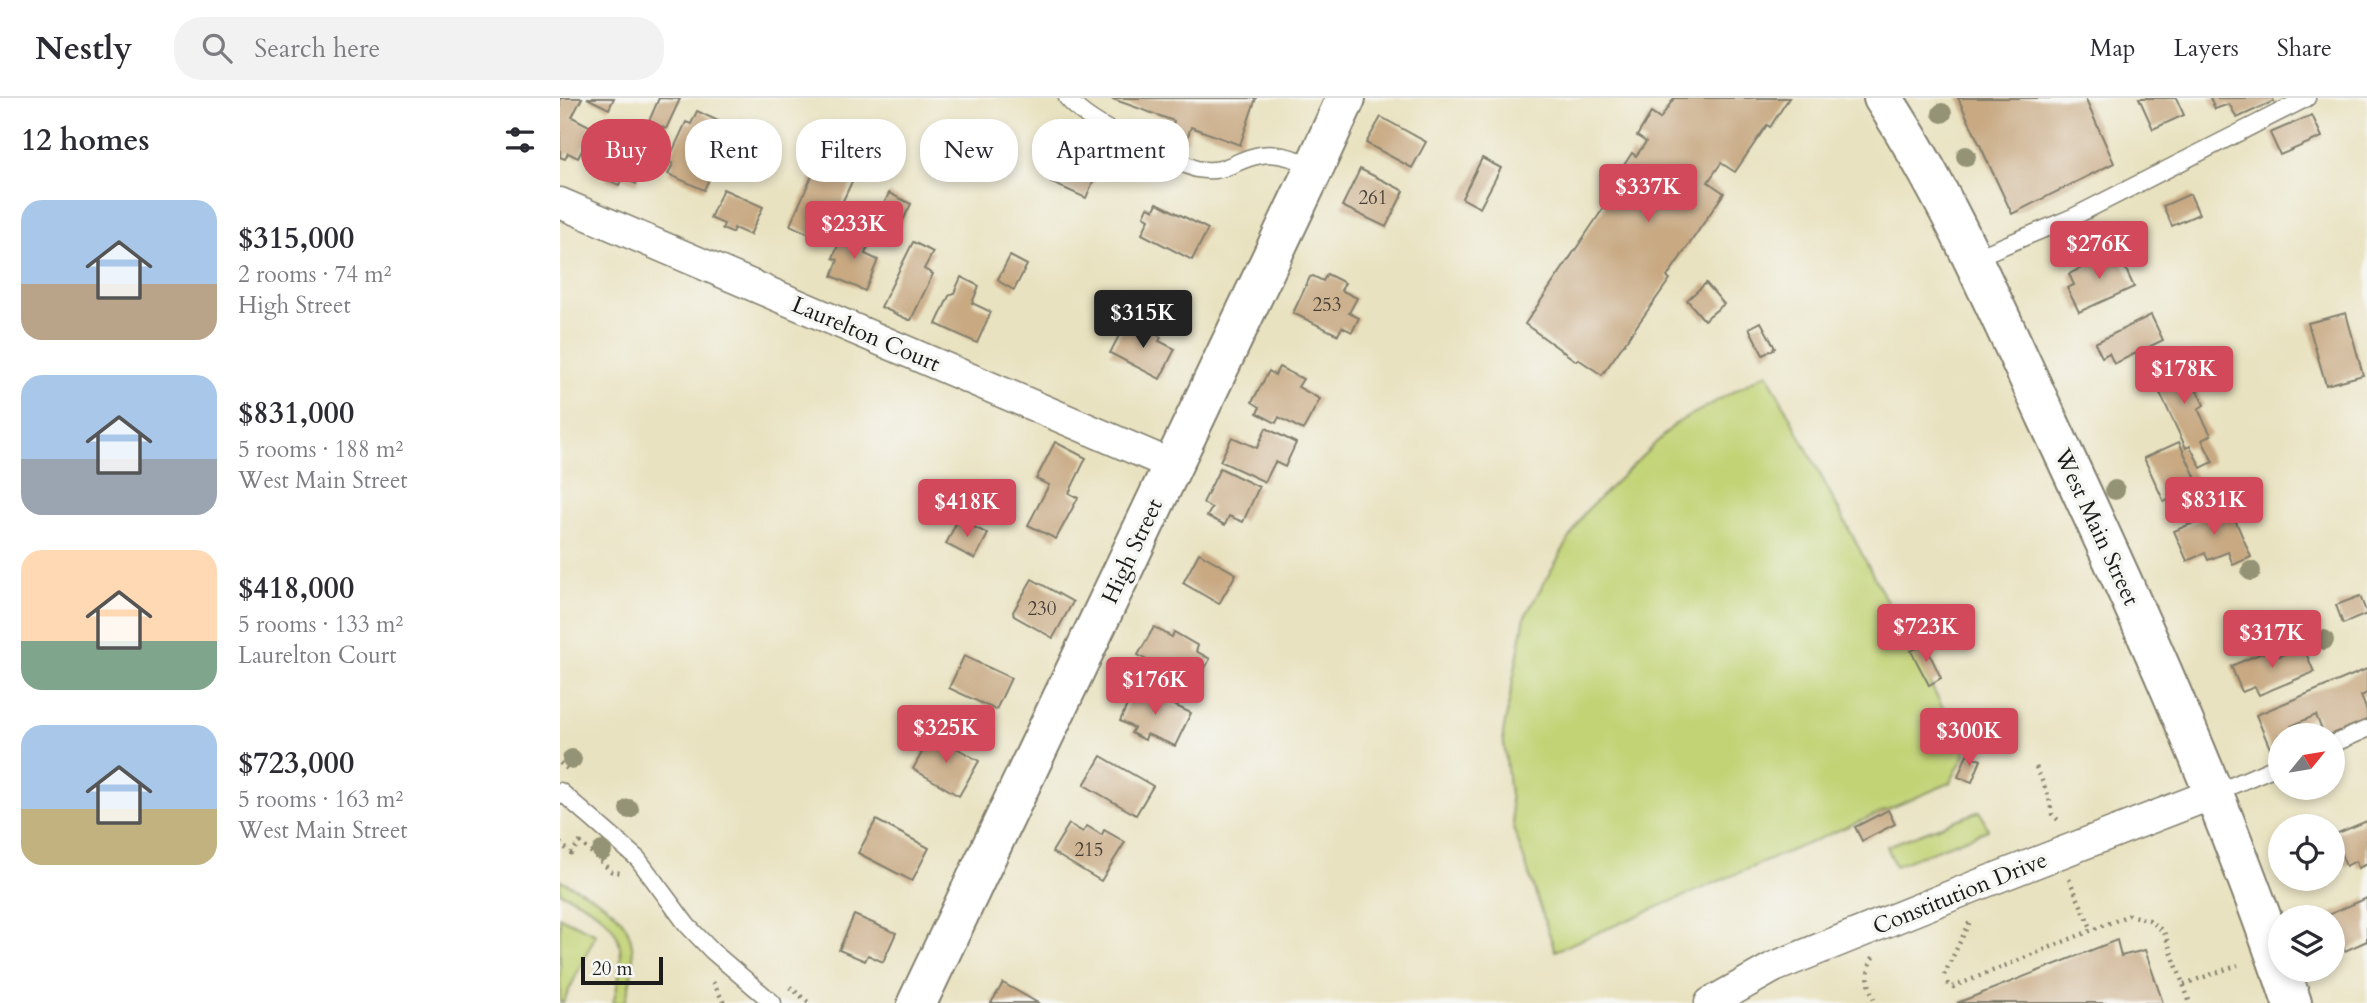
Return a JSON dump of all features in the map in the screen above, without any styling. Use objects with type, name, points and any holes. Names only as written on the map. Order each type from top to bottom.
[{"type":"main road","name":"High Street","points":[[917,1003],[1346,98]]},
{"type":"main road","name":"West Main Street","points":[[1883,98],[1900,124],[1972,259],[2113,561],[2183,718],[2268,933]]},
{"type":"main road","name":"West Main Street","points":[[2285,982],[2292,1003]]},
{"type":"street","name":"Laurelton Court","points":[[560,203],[1172,465]]},
{"type":"street","name":"Constitution Drive","points":[[1710,1003],[1774,967],[1978,884],[2214,793]]},
{"type":"lane","points":[[1067,98],[1080,113],[1100,125],[1196,169],[1211,172],[1261,154],[1292,158],[1315,166]]},
{"type":"lane","points":[[1972,259],[2073,217],[2307,98]]},
{"type":"lane","points":[[2345,739],[2367,729]]},
{"type":"lane","points":[[2214,793],[2268,770]]},
{"type":"lane","points":[[560,791],[638,859],[696,933],[730,967],[773,1003]]},
{"type":"path","points":[[2036,767],[2049,797],[2052,814],[2062,823]]},
{"type":"path","points":[[560,843],[570,853],[588,834]]},
{"type":"path","points":[[2066,871],[2092,930]]},
{"type":"path","points":[[1947,983],[1953,987],[2129,915],[2149,920],[2164,932],[2190,1003]]},
{"type":"path","points":[[1944,975],[1972,918]]},
{"type":"path","points":[[1876,1003],[1868,983],[1867,971],[1877,951]]},
{"type":"path","points":[[2184,984],[2238,965]]},
{"type":"path","points":[[713,981],[724,1003]]},
{"type":"green space","points":[[1767,373],[1966,752],[1950,783],[1555,951],[1514,830],[1503,734],[1525,616],[1584,513],[1675,424]]},
{"type":"green space","points":[[1980,811],[1988,830],[1895,866],[1887,846]]},
{"type":"green space","points":[[560,880],[601,902],[625,925],[631,939],[633,956],[625,1003],[613,1003],[621,962],[616,933],[596,912],[560,892]]},
{"type":"green space","points":[[560,917],[596,934],[563,1003],[560,1003]]},
{"type":"building","points":[[560,98],[582,98],[572,117],[581,122],[581,152],[578,158],[568,153],[565,159],[560,157]]},
{"type":"building","points":[[587,98],[614,98],[609,109]]},
{"type":"building","points":[[659,98],[680,99],[671,119],[650,119]]},
{"type":"building","points":[[1110,98],[1256,98],[1240,145],[1191,127],[1189,133],[1189,119],[1168,119]]},
{"type":"building","points":[[1674,98],[1789,98],[1735,172],[1721,163],[1708,182],[1724,193],[1667,277],[1670,279],[1602,375],[1578,359],[1576,361],[1525,324],[1613,194],[1607,191],[1632,153],[1636,156],[1646,142],[1637,136],[1651,113],[1660,119]]},
{"type":"building","points":[[1958,98],[2085,98],[2114,163],[2012,214]]},
{"type":"building","points":[[2139,98],[2176,98],[2184,115],[2153,129]]},
{"type":"building","points":[[2210,98],[2272,98],[2274,101],[2237,118],[2229,104],[2215,109]]},
{"type":"building","points":[[697,111],[714,119],[693,119]]},
{"type":"building","points":[[2312,115],[2322,137],[2280,155],[2270,133]]},
{"type":"building","points":[[1381,117],[1426,142],[1412,168],[1366,143]]},
{"type":"building","points":[[685,124],[685,182],[671,175],[671,154]]},
{"type":"building","points":[[1482,158],[1501,168],[1480,208],[1462,198]]},
{"type":"building","points":[[1360,169],[1404,191],[1386,227],[1342,206]]},
{"type":"building","points":[[686,182],[708,182],[704,190]]},
{"type":"building","points":[[809,182],[852,182],[824,241],[790,225]]},
{"type":"building","points":[[1050,182],[1093,182],[1086,198]]},
{"type":"building","points":[[723,189],[763,207],[750,235],[734,228],[732,233],[722,229],[724,224],[710,218]]},
{"type":"building","points":[[889,193],[911,204],[898,231],[876,221]]},
{"type":"building","points":[[2190,194],[2199,214],[2172,226],[2163,206]]},
{"type":"building","points":[[1157,203],[1208,229],[1192,260],[1142,234],[1149,219],[1144,216],[1148,207],[1154,210]]},
{"type":"building","points":[[844,230],[870,241],[865,254],[878,260],[865,291],[832,276],[838,260],[833,258]]},
{"type":"building","points":[[913,242],[933,252],[924,269],[933,274],[909,320],[881,307]]},
{"type":"building","points":[[2117,250],[2134,287],[2079,312],[2067,288],[2074,285],[2069,274]]},
{"type":"building","points":[[1010,256],[1027,265],[1014,290],[998,279]]},
{"type":"building","points":[[1327,274],[1345,283],[1341,290],[1357,298],[1349,313],[1359,318],[1352,332],[1342,327],[1338,335],[1293,313],[1310,277],[1323,281]]},
{"type":"building","points":[[961,277],[979,286],[972,303],[991,312],[977,343],[936,324]]},
{"type":"building","points":[[1706,283],[1724,304],[1704,320],[1687,300]]},
{"type":"building","points":[[2346,313],[2363,375],[2326,385],[2308,323]]},
{"type":"building","points":[[2151,315],[2163,340],[2114,364],[2109,353],[2102,357],[2095,343]]},
{"type":"building","points":[[1127,320],[1161,337],[1159,341],[1175,349],[1160,379],[1110,353]]},
{"type":"building","points":[[1761,322],[1775,348],[1763,355],[1749,328]]},
{"type":"building","points":[[2179,354],[2204,405],[2198,409],[2211,435],[2202,440],[2213,462],[2201,468],[2190,446],[2186,448],[2151,374],[2162,369],[2159,363]]},
{"type":"building","points":[[1279,367],[1303,379],[1298,387],[1320,399],[1303,430],[1279,417],[1276,423],[1257,413],[1260,407],[1252,402],[1269,371],[1275,375]]},
{"type":"building","points":[[1266,428],[1296,443],[1285,467],[1275,462],[1265,482],[1220,461],[1232,437],[1257,448]]},
{"type":"building","points":[[1055,442],[1086,458],[1069,493],[1078,498],[1056,539],[1028,525],[1049,485],[1036,479]]},
{"type":"building","points":[[2179,442],[2199,485],[2164,502],[2144,458]]},
{"type":"building","points":[[1220,468],[1259,487],[1243,522],[1229,516],[1225,525],[1207,516],[1212,508],[1203,503]]},
{"type":"building","points":[[2228,503],[2251,557],[2233,565],[2228,552],[2208,560],[2205,553],[2187,561],[2174,531],[2200,520],[2200,515]]},
{"type":"building","points":[[958,519],[988,534],[975,559],[946,544]]},
{"type":"building","points":[[1199,553],[1236,574],[1219,604],[1183,583]]},
{"type":"building","points":[[1032,579],[1073,602],[1053,638],[1014,616],[1013,612]]},
{"type":"building","points":[[2360,596],[2367,614],[2343,624],[2336,605]]},
{"type":"building","points":[[1154,627],[1172,637],[1174,632],[1198,646],[1196,651],[1210,659],[1195,686],[1138,655]]},
{"type":"building","points":[[1925,644],[1941,678],[1929,685],[1911,651]]},
{"type":"building","points":[[2303,646],[2314,672],[2259,695],[2255,687],[2242,692],[2231,666],[2276,647],[2279,656]]},
{"type":"building","points":[[964,656],[1011,678],[996,710],[949,688]]},
{"type":"building","points":[[2367,669],[2367,693],[2361,696],[2367,711],[2367,720],[2345,729],[2345,723],[2319,723],[2316,715],[2298,723],[2268,723],[2268,744],[2256,715]]},
{"type":"building","points":[[1135,687],[1148,693],[1151,689],[1166,696],[1163,700],[1191,713],[1175,746],[1147,734],[1145,740],[1131,733],[1134,728],[1120,721]]},
{"type":"building","points":[[932,734],[979,761],[959,796],[913,769]]},
{"type":"building","points":[[1967,754],[1981,760],[1972,782],[1958,777]]},
{"type":"building","points":[[1101,756],[1153,786],[1136,815],[1084,785]]},
{"type":"building","points":[[1888,810],[1895,824],[1862,841],[1855,827]]},
{"type":"building","points":[[876,820],[929,848],[912,881],[858,853]]},
{"type":"building","points":[[2367,821],[2367,864],[2358,868],[2356,861],[2346,866],[2345,830]]},
{"type":"building","points":[[1069,824],[1083,832],[1087,826],[1102,835],[1104,830],[1125,842],[1101,881],[1052,852]]},
{"type":"building","points":[[2367,898],[2367,941],[2345,951],[2345,908]]},
{"type":"building","points":[[854,915],[896,933],[883,962],[868,955],[865,961],[839,950]]},
{"type":"building","points":[[2117,940],[2121,956],[2145,950],[2163,1003],[1957,1003]]},
{"type":"building","points":[[1003,983],[1038,1003],[991,1003]]}]
